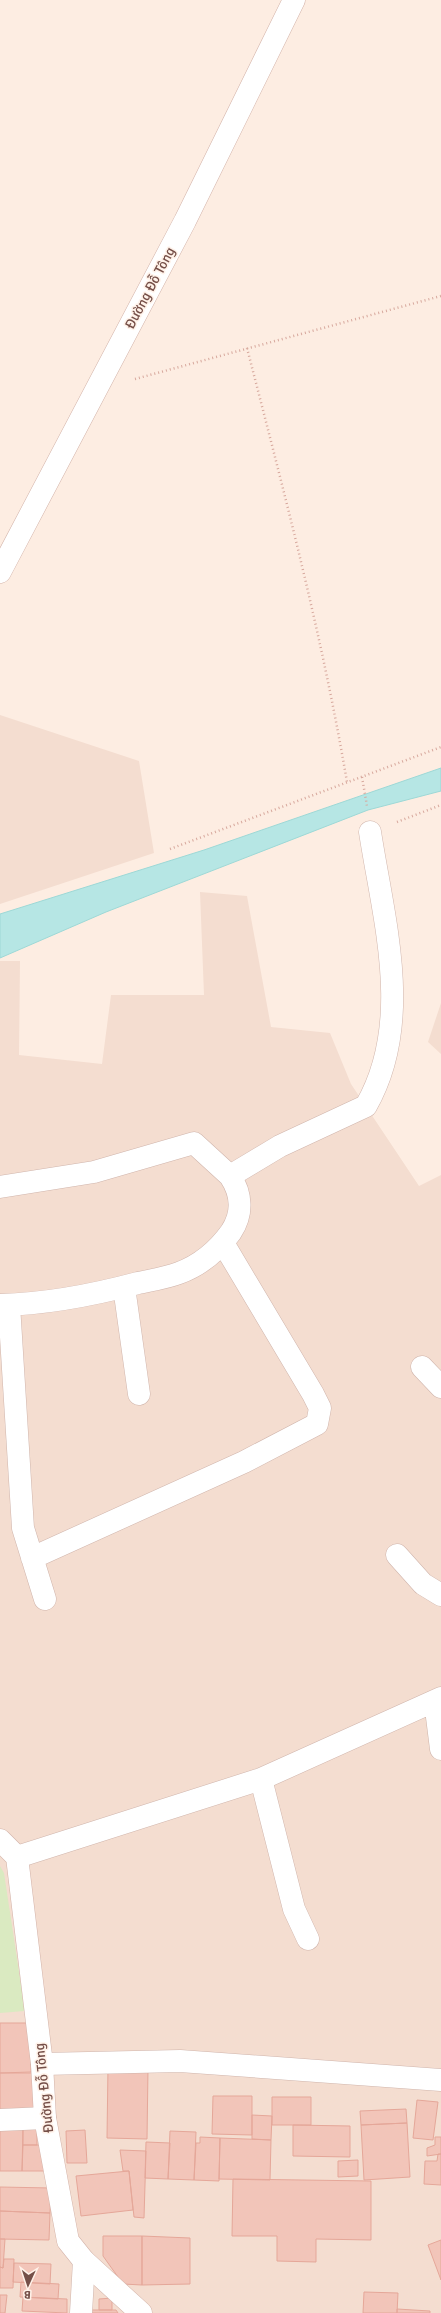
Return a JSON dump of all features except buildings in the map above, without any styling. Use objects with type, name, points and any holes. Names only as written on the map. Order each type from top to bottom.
[{"type":"street","name":"Đường Đỗ Tông","points":[[0,572],[185,221],[294,0]]},
{"type":"street","points":[[230,1176],[280,1146],[366,1106],[374,1093],[386,1056],[394,986],[370,832]]},
{"type":"street","points":[[0,1187],[94,1172],[194,1144],[230,1176],[237,1185],[240,1201],[238,1221],[223,1243],[208,1258],[180,1273],[70,1299],[5,1305],[23,1528],[45,1599]]},
{"type":"street","points":[[32,1558],[244,1462],[317,1424],[320,1408],[313,1394],[223,1243]]},
{"type":"street","points":[[124,1287],[139,1394]]},
{"type":"street","points":[[422,1367],[441,1387]]},
{"type":"street","points":[[398,1555],[424,1584],[441,1595]]},
{"type":"street","points":[[0,1840],[18,1857],[261,1779],[438,1699],[441,1749]]},
{"type":"street","points":[[261,1779],[294,1909],[308,1939]]},
{"type":"street","name":"Đường Đỗ Tông","points":[[18,1857],[42,2064],[45,2118],[68,2241],[84,2262],[141,2313]]},
{"type":"street","points":[[42,2064],[180,2061],[441,2080]]},
{"type":"street","points":[[0,2120],[45,2118]]},
{"type":"street","points":[[81,2313],[84,2262]]},
{"type":"path","points":[[100,383],[144,378],[170,368],[441,296]]},
{"type":"path","points":[[246,348],[298,546],[335,712],[347,782]]},
{"type":"path","points":[[170,849],[441,747]]},
{"type":"path","points":[[362,777],[364,791]]},
{"type":"path","points":[[370,832],[441,805]]},
{"type":"shaded area","points":[[0,715],[139,761],[154,853],[0,904]]},
{"type":"shaded area","points":[[200,892],[247,896],[271,1027],[330,1033],[351,1084],[419,1186],[441,1175],[441,2313],[0,2313],[0,961],[20,961],[19,1055],[102,1064],[111,995],[204,995]]},
{"type":"shaded area","points":[[441,1003],[441,1054],[428,1042]]},
{"type":"green space","points":[[0,1866],[4,1873],[25,2011],[0,2013]]},
{"type":"water","points":[[441,768],[441,791],[368,810],[106,912],[0,958],[0,914],[204,850]]}]
